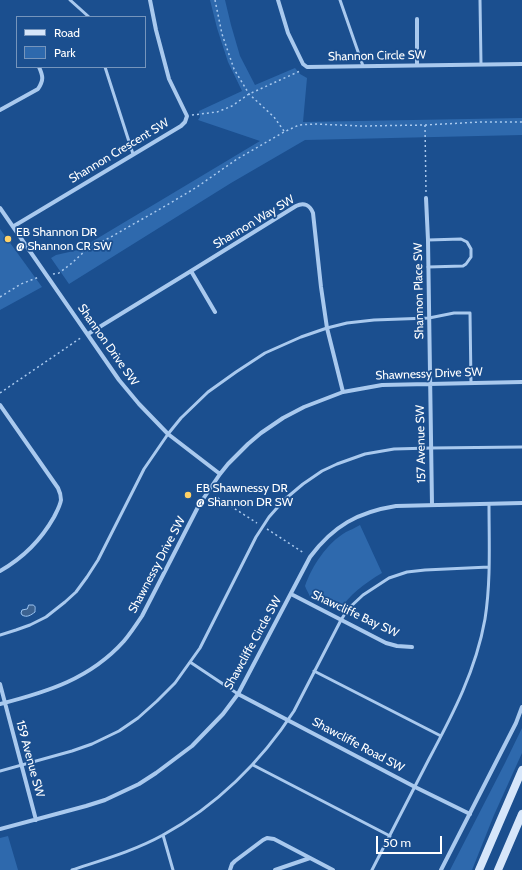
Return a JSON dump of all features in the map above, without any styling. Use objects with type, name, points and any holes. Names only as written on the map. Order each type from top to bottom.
[{"type":"main road","points":[[479,870],[522,770]]},
{"type":"main road","points":[[498,870],[522,814]]},
{"type":"street","points":[[150,0],[169,79],[187,116]]},
{"type":"street","points":[[278,0],[288,33],[303,64],[307,67]]},
{"type":"street","points":[[417,19],[417,65]]},
{"type":"street","name":"Shannon Circle SW","points":[[307,67],[522,64]]},
{"type":"street","points":[[0,110],[38,88],[42,79],[39,68]]},
{"type":"street","name":"Shannon Crescent SW","points":[[14,226],[181,126],[185,122],[187,116]]},
{"type":"street","name":"Shannon Place SW","points":[[426,198],[430,384]]},
{"type":"street","name":"Shannon Way SW","points":[[88,334],[296,206],[305,204],[311,208],[314,213],[321,287],[327,328],[343,392]]},
{"type":"street","name":"Shannon Drive SW","points":[[0,208],[120,380],[139,404],[168,434],[220,474]]},
{"type":"street","points":[[192,271],[215,312]]},
{"type":"street","name":"Shawnessy Drive SW","points":[[2,703],[54,688],[77,678],[107,658],[124,641],[142,616],[199,505],[220,474],[235,456],[248,444],[284,418],[304,407],[343,392],[382,385],[522,382]]},
{"type":"street","name":"157 Avenue SW","points":[[430,384],[432,505]]},
{"type":"street","points":[[0,406],[58,488],[61,500],[59,508],[49,525],[31,548],[0,571]]},
{"type":"street","name":"Shawcliffe Circle SW","points":[[0,829],[105,800],[133,787],[156,773],[192,746],[223,714],[238,694],[304,568],[317,548],[330,534],[347,522],[367,513],[396,506],[522,504]]},
{"type":"street","name":"Shawcliffe Bay SW","points":[[290,594],[386,643],[397,646],[412,647]]},
{"type":"street","name":"159 Avenue SW","points":[[0,684],[2,703],[22,765],[36,820]]},
{"type":"street","name":"Shawcliffe Road SW","points":[[238,694],[470,814]]},
{"type":"street","points":[[441,870],[516,723],[522,707]]},
{"type":"street","points":[[230,870],[235,861],[267,838],[274,839],[333,870]]},
{"type":"street","points":[[275,870],[310,858]]},
{"type":"lane","points":[[70,0],[88,16]]},
{"type":"lane","points":[[340,0],[363,66]]},
{"type":"lane","points":[[480,0],[481,64]]},
{"type":"lane","points":[[105,68],[133,154]]},
{"type":"lane","points":[[428,240],[461,239],[470,245],[472,252],[469,261],[463,266],[428,267]]},
{"type":"lane","points":[[0,635],[46,617],[76,592],[98,560],[144,470],[168,434],[181,418],[208,392],[265,353],[301,337],[347,323],[374,320],[429,318],[454,313],[470,313],[471,383]]},
{"type":"lane","points":[[0,771],[92,744],[119,731],[157,702],[174,683],[200,648],[256,537],[269,517],[284,500],[322,471],[365,454],[394,450],[522,447]]},
{"type":"lane","points":[[372,870],[466,685],[477,654],[489,588],[489,504]]},
{"type":"lane","points":[[72,870],[122,853],[163,835],[196,814],[220,796],[253,765],[278,735],[294,711],[341,620],[348,609],[363,594],[389,578],[407,572],[489,567]]},
{"type":"lane","points":[[190,662],[238,694]]},
{"type":"lane","points":[[314,671],[441,736]]},
{"type":"lane","points":[[253,765],[390,836]]},
{"type":"lane","points":[[163,835],[173,870]]},
{"type":"path","points":[[215,0],[222,34],[234,69],[249,94],[274,118],[284,132]]},
{"type":"path","points":[[187,116],[217,112],[232,106],[249,94],[307,67]]},
{"type":"path","points":[[0,297],[21,284],[39,277],[59,272],[72,263],[87,249],[167,206],[237,159],[299,125],[315,124],[363,126],[522,122]]},
{"type":"path","points":[[425,125],[426,198]]},
{"type":"path","points":[[0,393],[88,334]]},
{"type":"green space","points":[[210,0],[225,0],[240,56],[255,85],[295,68],[300,74],[307,78],[303,122],[522,118],[522,135],[305,140],[231,183],[69,284],[51,258],[56,255],[78,250],[260,141],[198,120],[200,117],[199,111],[242,91],[228,62]]},
{"type":"green space","points":[[0,229],[42,287],[0,310]]},
{"type":"green space","points":[[360,525],[382,573],[358,590],[339,611],[310,597],[305,586],[316,563],[333,542],[346,532]]},
{"type":"green space","points":[[522,728],[522,753],[494,815],[472,870],[450,870],[505,763]]},
{"type":"green space","points":[[8,836],[18,870],[0,870],[0,838]]},
{"type":"shaded area","points":[[29,605],[35,606],[35,612],[27,616],[22,615],[22,610],[27,609]]},
{"type":"place","name":"EB Shannon DR @ Shannon CR SW","points":[[8,239]]},
{"type":"place","name":"EB Shawnessy DR @ Shannon DR SW","points":[[188,495]]}]
